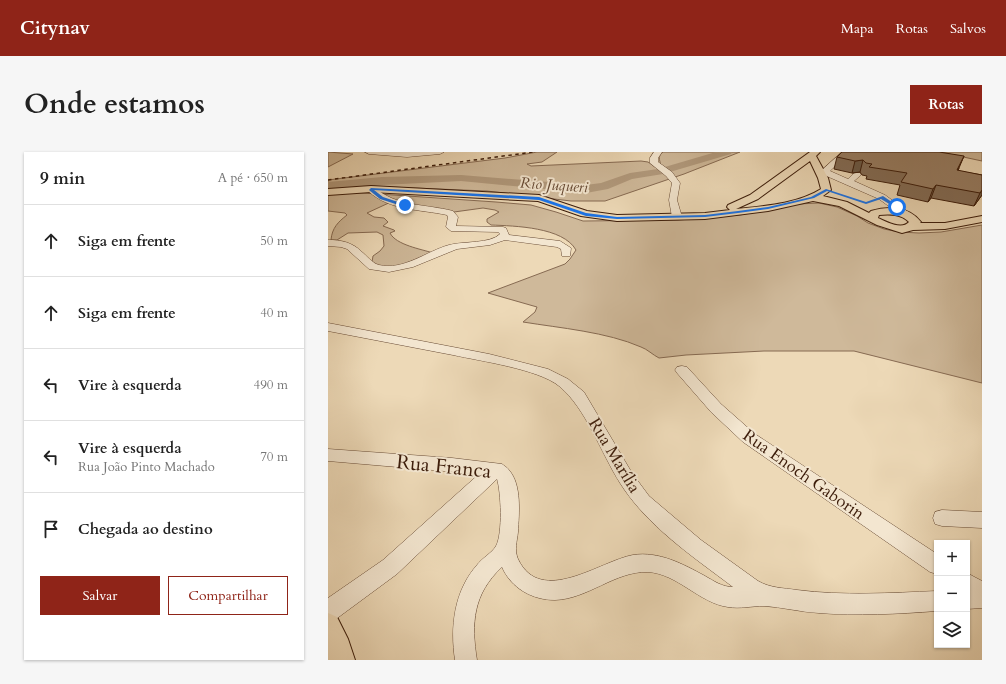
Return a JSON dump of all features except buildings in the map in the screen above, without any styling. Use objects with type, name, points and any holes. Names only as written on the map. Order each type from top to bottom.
[{"type":"main road","points":[[705,216],[748,200],[814,154],[826,190]]},
{"type":"main road","points":[[794,168],[819,172]]},
{"type":"main road","points":[[328,192],[371,189],[539,198],[586,214],[617,218],[705,216],[768,208],[813,198],[826,190],[905,214],[915,222],[911,227]]},
{"type":"main road","points":[[813,198],[842,204],[891,227],[945,226],[982,220]]},
{"type":"main road","points":[[748,200],[768,208]]},
{"type":"main road","points":[[874,220],[872,217],[875,213],[892,211]]},
{"type":"main road","points":[[328,626],[335,639],[341,660]]},
{"type":"street","points":[[369,152],[407,155],[440,152]]},
{"type":"street","points":[[658,152],[653,161],[669,174],[676,183],[673,200],[677,217]]},
{"type":"street","points":[[846,152],[825,172],[882,197],[905,214]]},
{"type":"street","points":[[849,182],[857,175]]},
{"type":"street","points":[[371,189],[376,195],[387,201],[451,213],[453,217],[451,226],[454,229],[498,229],[505,232],[504,237]]},
{"type":"street","points":[[868,203],[882,197]]},
{"type":"street","points":[[328,243],[346,245],[369,264],[376,267],[394,268],[415,263],[453,246],[493,241],[504,237],[560,244],[566,248],[566,254]]},
{"type":"street","name":"Rua Marília","points":[[328,327],[489,358],[543,372],[563,382],[579,396],[626,478],[643,501],[664,521],[699,550],[751,588],[765,596],[819,603],[902,603],[934,601]]},
{"type":"street","name":"Rua Enoch Gaborin","points":[[682,370],[716,408],[749,438],[934,563]]},
{"type":"street","name":"Rua Franca","points":[[328,455],[454,464],[496,470],[503,473],[507,478],[509,487],[509,523],[505,549]]},
{"type":"street","points":[[328,611],[390,567],[496,470]]},
{"type":"street","points":[[942,518],[982,520]]},
{"type":"street","points":[[505,549],[509,564],[524,582],[547,590],[558,591],[571,588],[622,568],[637,564],[649,563],[663,566],[729,597],[765,596]]},
{"type":"street","points":[[466,660],[463,646],[464,620],[470,595],[476,581],[505,549]]},
{"type":"street","points":[[970,585],[982,592]]},
{"type":"street","points":[[970,599],[982,598]]},
{"type":"shaded area","points":[[328,152],[353,154],[328,167]]},
{"type":"shaded area","points":[[537,152],[557,152],[542,162],[527,164],[531,166],[641,161],[648,162],[655,167],[661,165],[659,158],[663,152],[740,152],[684,174],[605,201],[571,201],[487,191],[389,187],[358,187],[328,191],[328,180],[505,158]]},
{"type":"shaded area","points":[[940,152],[982,152],[982,161]]},
{"type":"shaded area","points":[[349,192],[531,205],[583,221],[678,220],[740,215],[798,204],[819,203],[837,207],[868,223],[884,229],[899,232],[941,232],[982,225],[982,383],[854,351],[764,351],[659,358],[643,348],[628,342],[598,334],[523,322],[535,312],[537,307],[488,293],[565,264],[576,250],[570,242],[550,232],[538,229],[491,225],[487,222],[487,219],[499,212],[495,210],[483,208],[454,212],[393,201],[367,213],[374,217],[384,218],[388,222],[383,226],[395,231],[390,233],[398,241],[403,244],[433,253],[396,267],[377,266],[372,262],[373,256],[384,246],[383,235],[377,232],[348,233],[337,240],[331,240],[336,226],[347,215],[345,213],[328,211],[328,194]]},
{"type":"waterway","name":"Rio Juqueri","points":[[328,186],[382,181],[461,178],[586,189],[604,186],[630,176],[659,172],[727,152]]},
{"type":"railway","points":[[328,180],[533,152]]},
{"type":"route","points":[[405,205],[387,201],[376,195],[371,189],[539,198],[586,214],[617,218],[705,216],[768,208],[813,198],[826,190],[866,203],[882,197],[897,207]]}]
